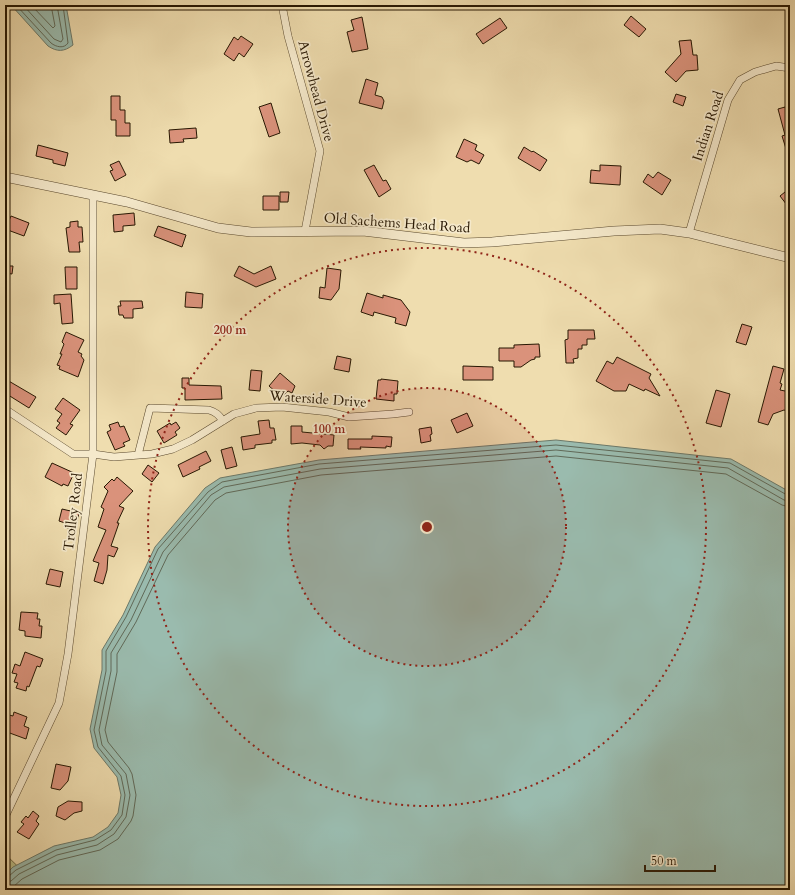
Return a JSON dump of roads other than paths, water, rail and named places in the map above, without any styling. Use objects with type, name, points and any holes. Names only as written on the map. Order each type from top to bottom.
[{"type":"street","name":"Arrowhead Drive","points":[[282,5],[288,36],[320,151],[304,231]]},
{"type":"street","name":"Indian Road","points":[[690,233],[728,100],[740,80],[755,72],[776,66],[790,68]]},
{"type":"street","name":"Old Sachems Head Road","points":[[5,178],[153,209],[218,228],[251,232],[363,231],[464,243],[642,229],[660,229],[690,233],[790,258]]},
{"type":"street","name":"Trolley Road","points":[[5,817],[59,703],[68,654],[93,454],[93,196]]},
{"type":"street","name":"Waterside Drive","points":[[5,409],[73,454],[93,454],[114,457],[138,455],[173,449],[192,440],[234,414],[245,410],[269,406],[329,412],[348,417],[409,412]]},
{"type":"street","points":[[138,455],[150,408],[209,410],[214,411],[223,421]]},
{"type":"water","points":[[11,5],[66,5],[73,45],[67,49],[60,50],[48,46]]},
{"type":"water","points":[[556,440],[731,459],[790,492],[790,890],[5,890],[5,875],[13,867],[54,846],[93,837],[108,827],[118,813],[121,795],[117,777],[94,748],[90,729],[102,670],[102,650],[123,615],[155,547],[205,488],[220,478],[319,460]]}]
